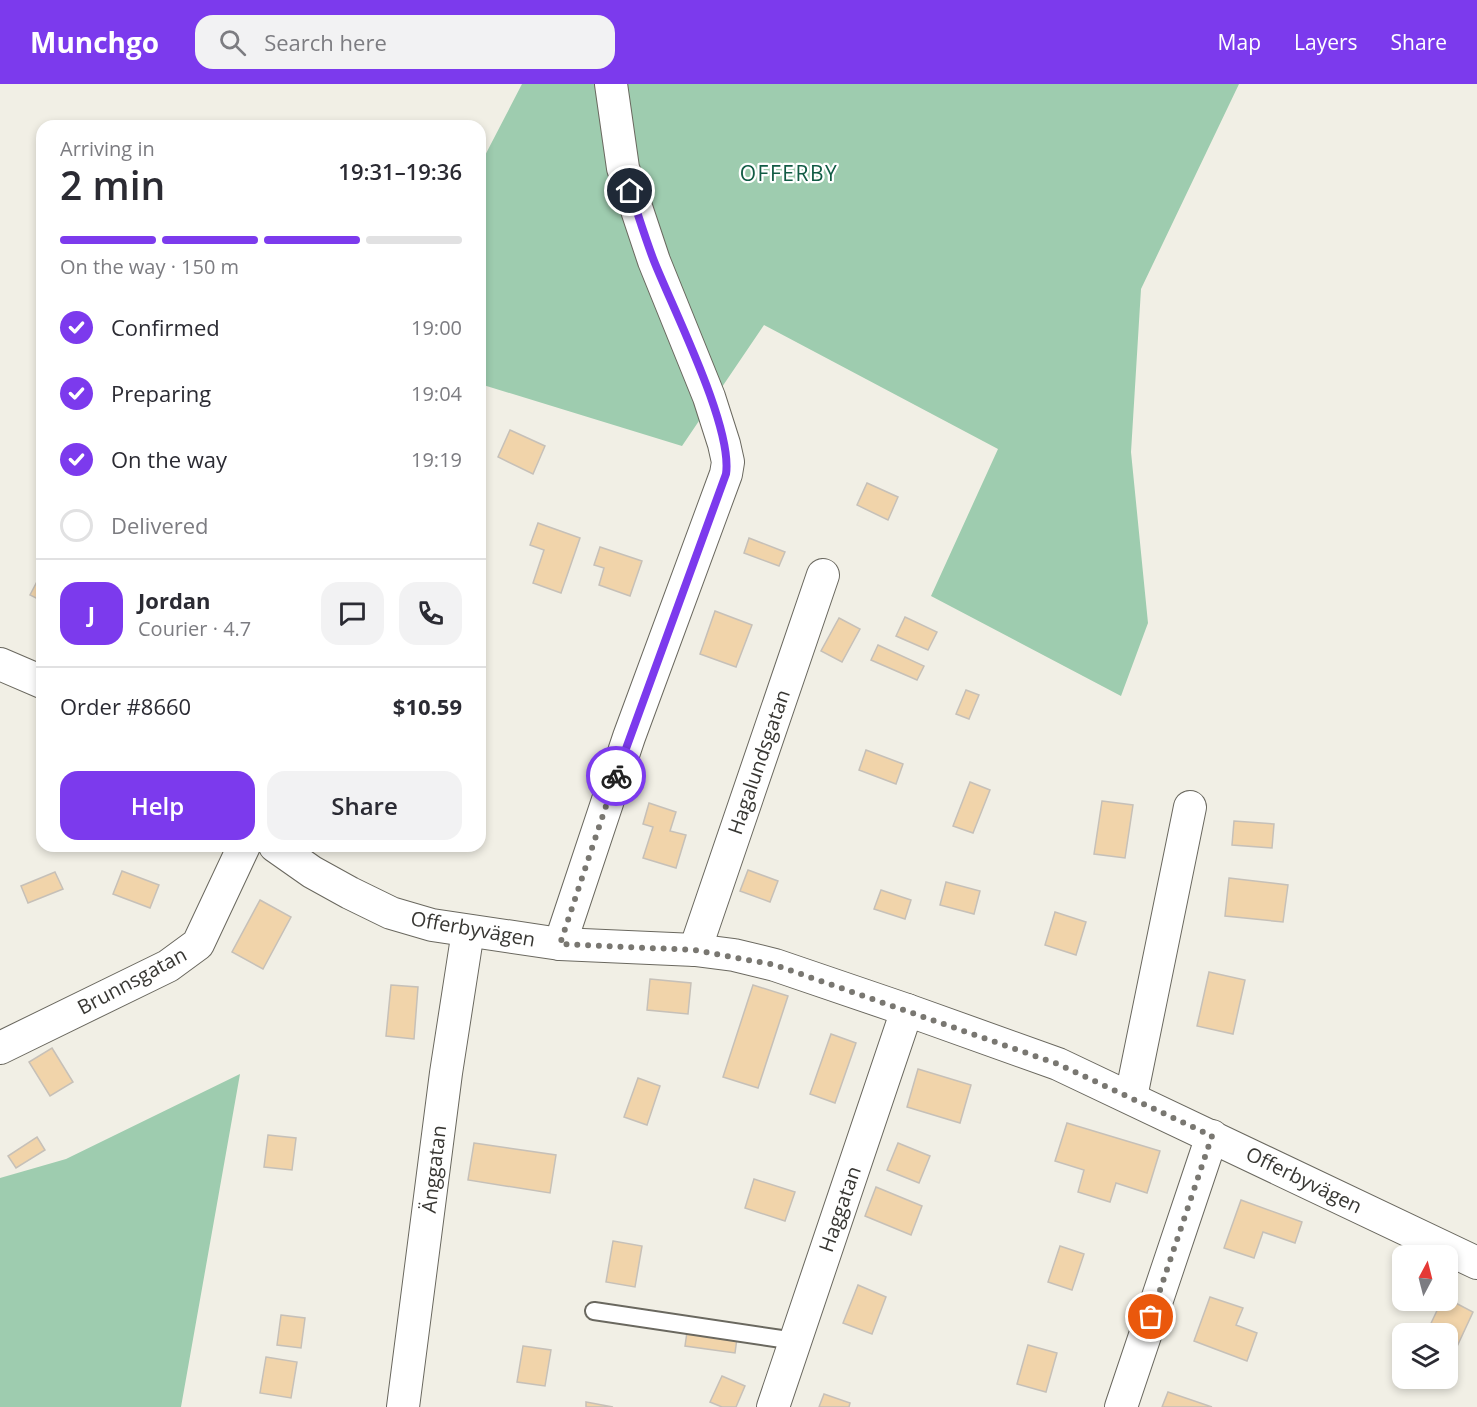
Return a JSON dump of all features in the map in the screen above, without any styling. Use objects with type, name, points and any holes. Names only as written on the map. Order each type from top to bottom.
[{"type":"street","points":[[560,944],[633,726],[726,474],[728,462],[709,397],[654,261],[623,168],[611,84]]},
{"type":"street","name":"Hagalundsgatan","points":[[695,950],[823,575]]},
{"type":"street","points":[[0,664],[36,679]]},
{"type":"street","points":[[1131,1097],[1190,807]]},
{"type":"street","name":"Brunnsgatan","points":[[0,1048],[168,966],[198,944],[241,852]]},
{"type":"street","name":"Offerbyvägen","points":[[284,852],[312,872],[391,913],[468,931],[560,944],[695,950],[775,965],[907,1010],[1058,1064],[1477,1263]]},
{"type":"street","name":"Änggatan","points":[[403,1407],[446,1073],[468,931]]},
{"type":"street","name":"Haggatan","points":[[773,1407],[907,1010]]},
{"type":"street","points":[[1120,1407],[1212,1136]]},
{"type":"lane","points":[[594,1311],[795,1341]]},
{"type":"green space","points":[[522,84],[1239,84],[1141,289],[1131,452],[1148,623],[1121,696],[931,596],[998,449],[764,325],[682,446],[486,386],[486,153]]},
{"type":"green space","points":[[240,1074],[181,1407],[0,1407],[0,1178],[66,1159]]},
{"type":"building","points":[[510,430],[545,446],[533,474],[498,457]]},
{"type":"building","points":[[867,483],[898,497],[888,520],[857,505]]},
{"type":"building","points":[[538,523],[580,538],[561,593],[533,583],[544,550],[530,545]]},
{"type":"building","points":[[749,538],[785,552],[779,566],[744,553]]},
{"type":"building","points":[[600,547],[642,561],[630,596],[599,585],[604,568],[594,565]]},
{"type":"building","points":[[36,584],[36,598],[30,595]]},
{"type":"building","points":[[715,611],[752,625],[736,667],[700,654]]},
{"type":"building","points":[[905,617],[937,632],[928,650],[896,636]]},
{"type":"building","points":[[839,618],[860,629],[842,662],[821,651]]},
{"type":"building","points":[[878,645],[924,666],[917,680],[871,660]]},
{"type":"building","points":[[966,690],[979,695],[969,719],[956,714]]},
{"type":"building","points":[[866,750],[903,764],[896,784],[859,770]]},
{"type":"building","points":[[970,782],[990,790],[973,833],[953,826]]},
{"type":"building","points":[[1102,801],[1133,805],[1125,858],[1094,854]]},
{"type":"building","points":[[649,803],[676,812],[670,831],[686,835],[676,868],[643,858],[653,827],[643,824]]},
{"type":"building","points":[[1234,821],[1274,824],[1272,848],[1232,845]]},
{"type":"building","points":[[748,870],[778,881],[770,902],[740,891]]},
{"type":"building","points":[[122,871],[159,885],[150,908],[113,894]]},
{"type":"building","points":[[55,872],[63,889],[28,903],[21,886]]},
{"type":"building","points":[[1229,878],[1288,885],[1283,922],[1225,916]]},
{"type":"building","points":[[946,882],[980,891],[974,914],[940,905]]},
{"type":"building","points":[[881,890],[911,900],[905,919],[874,909]]},
{"type":"building","points":[[260,900],[291,917],[263,969],[232,952]]},
{"type":"building","points":[[1055,912],[1086,922],[1076,955],[1045,945]]},
{"type":"building","points":[[1209,972],[1245,980],[1233,1034],[1197,1026]]},
{"type":"building","points":[[650,979],[691,983],[688,1014],[647,1010]]},
{"type":"building","points":[[391,985],[418,987],[414,1039],[386,1036]]},
{"type":"building","points":[[753,985],[788,996],[758,1088],[723,1077]]},
{"type":"building","points":[[831,1034],[856,1043],[835,1103],[810,1094]]},
{"type":"building","points":[[52,1048],[73,1082],[50,1096],[29,1062]]},
{"type":"building","points":[[918,1069],[971,1085],[960,1123],[907,1107]]},
{"type":"building","points":[[638,1078],[660,1086],[647,1125],[624,1117]]},
{"type":"building","points":[[1067,1123],[1160,1151],[1147,1193],[1116,1183],[1110,1202],[1078,1192],[1084,1170],[1055,1161]]},
{"type":"building","points":[[268,1135],[296,1138],[292,1170],[264,1167]]},
{"type":"building","points":[[37,1137],[45,1150],[16,1168],[8,1156]]},
{"type":"building","points":[[474,1143],[556,1155],[550,1193],[468,1180]]},
{"type":"building","points":[[898,1143],[930,1156],[919,1183],[887,1170]]},
{"type":"building","points":[[754,1179],[795,1192],[785,1221],[745,1208]]},
{"type":"building","points":[[876,1187],[922,1206],[911,1235],[865,1216]]},
{"type":"building","points":[[1241,1200],[1302,1222],[1295,1243],[1263,1232],[1254,1258],[1224,1248]]},
{"type":"building","points":[[613,1241],[642,1246],[635,1287],[606,1282]]},
{"type":"building","points":[[1060,1246],[1084,1254],[1072,1290],[1048,1282]]},
{"type":"building","points":[[858,1285],[886,1297],[872,1334],[843,1323]]},
{"type":"building","points":[[1210,1297],[1243,1308],[1236,1325],[1257,1333],[1247,1361],[1194,1341]]},
{"type":"building","points":[[1458,1304],[1473,1312],[1458,1344],[1458,1323],[1431,1323],[1437,1311],[1458,1311]]},
{"type":"building","points":[[281,1315],[305,1318],[301,1348],[277,1345]]},
{"type":"building","points":[[688,1325],[738,1331],[735,1353],[685,1346]]},
{"type":"building","points":[[1028,1345],[1057,1353],[1046,1392],[1017,1384]]},
{"type":"building","points":[[523,1346],[551,1350],[545,1386],[517,1382]]},
{"type":"building","points":[[266,1357],[297,1362],[291,1398],[260,1393]]},
{"type":"building","points":[[722,1376],[745,1386],[736,1407],[722,1407],[710,1402]]},
{"type":"building","points":[[1168,1392],[1212,1407],[1162,1407]]},
{"type":"building","points":[[824,1394],[850,1403],[849,1407],[819,1407]]},
{"type":"building","points":[[586,1402],[613,1407],[586,1407]]},
{"type":"way so far","points":[[616,776],[560,944],[695,950],[734,955],[775,965],[1058,1064],[1212,1136],[1151,1317]]},
{"type":"district","name":"OFFERBY","points":[[789,174]]},
{"type":"route","points":[[616,776],[726,474],[728,462],[709,397],[654,261],[630,191]]}]
